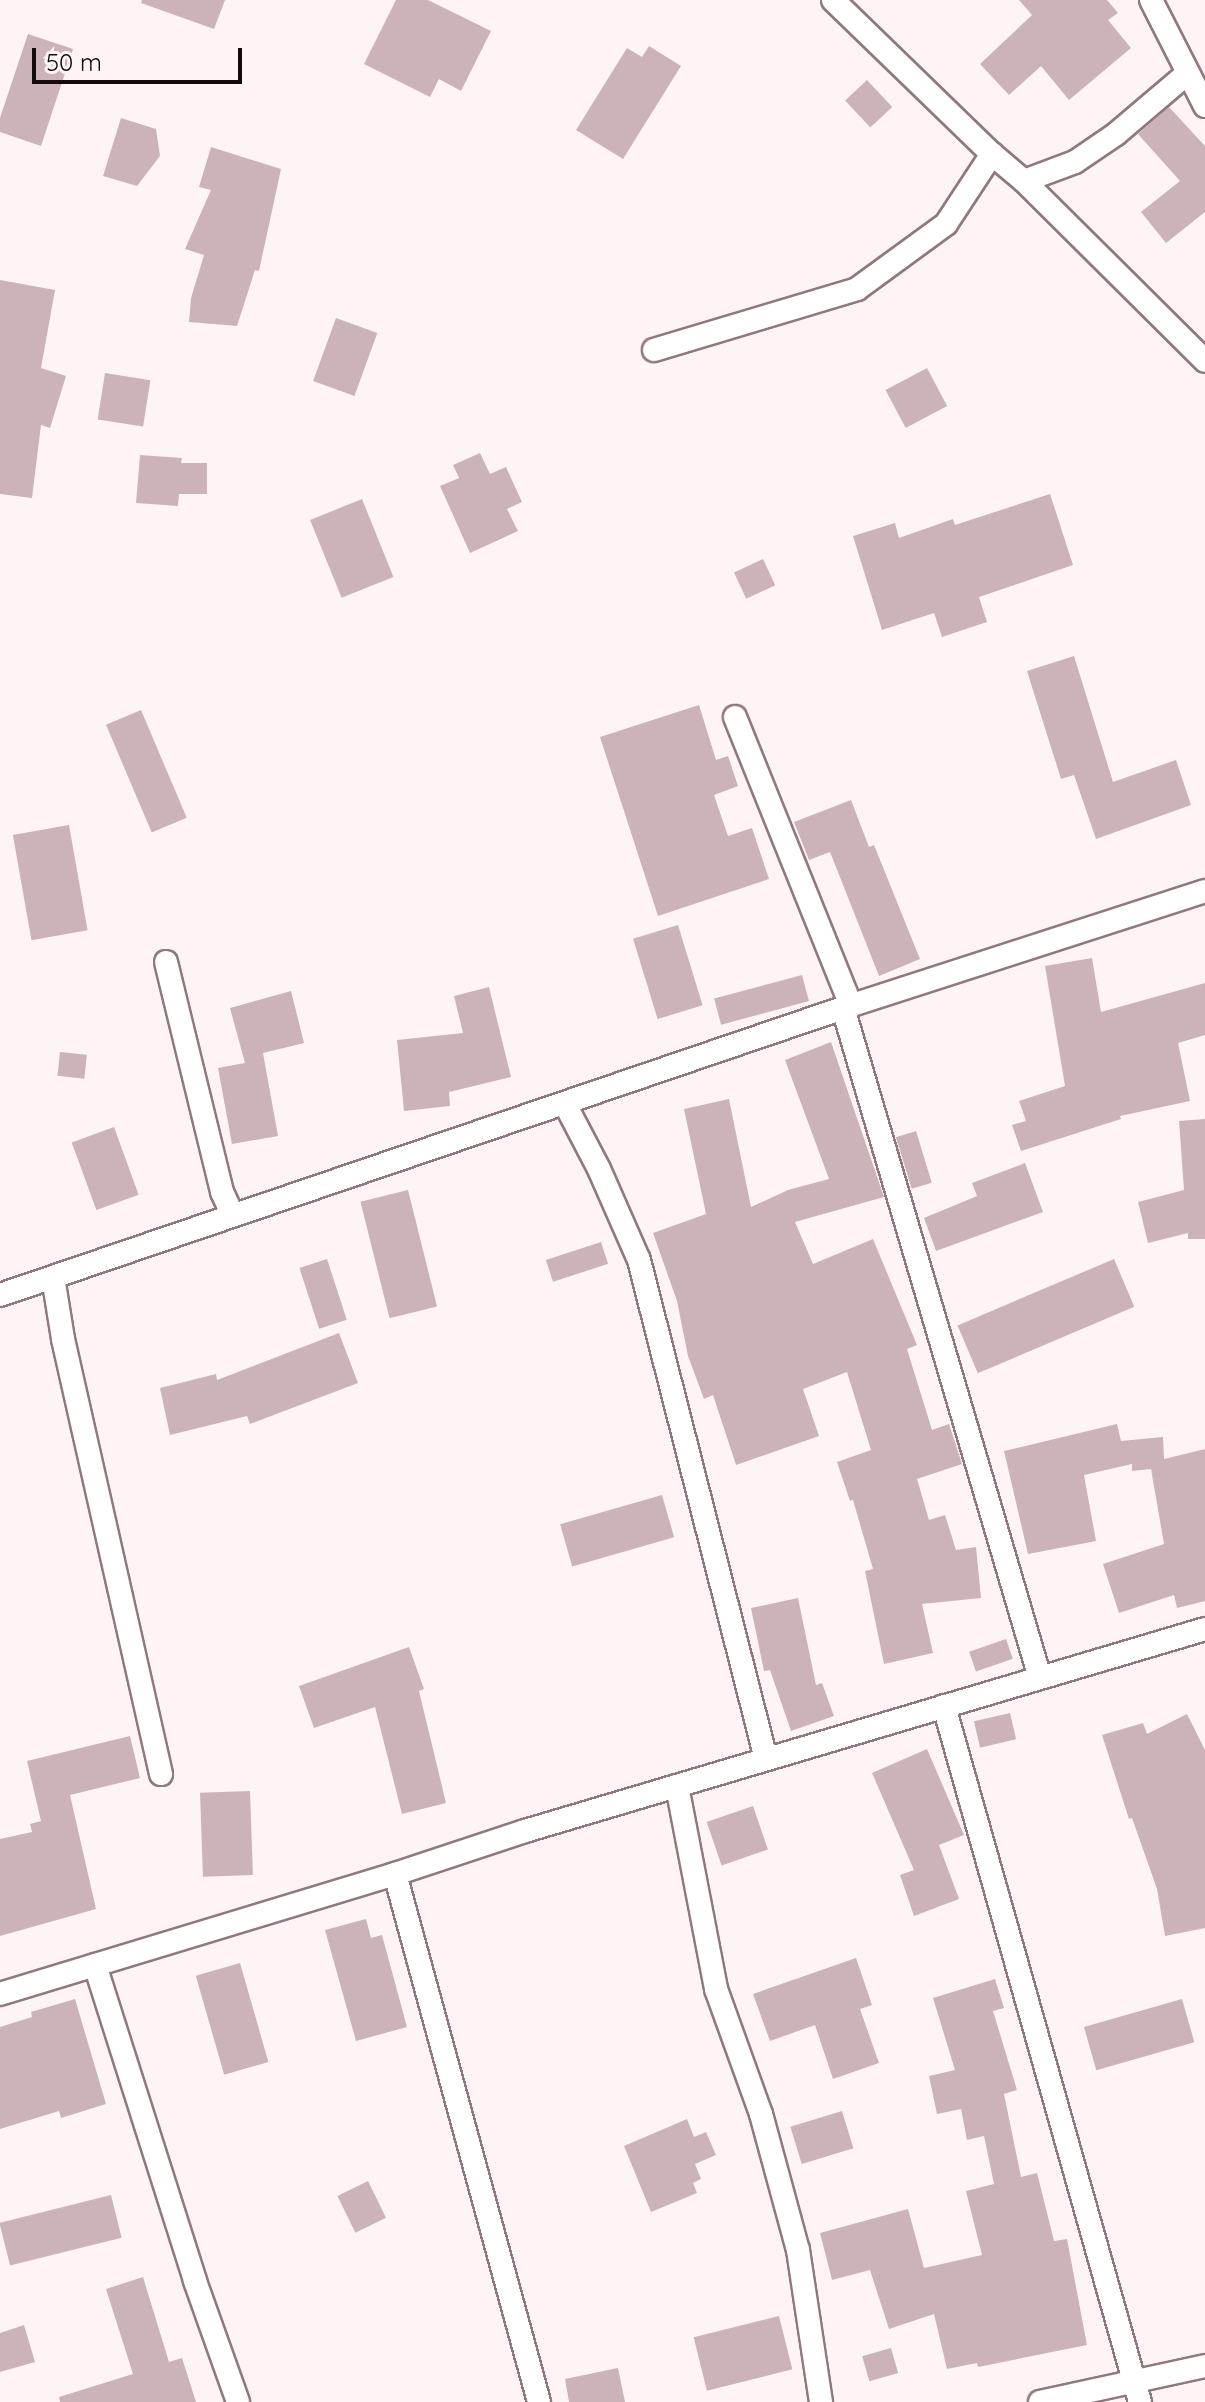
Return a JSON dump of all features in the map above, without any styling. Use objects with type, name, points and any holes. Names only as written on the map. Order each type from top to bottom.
[{"type":"street","points":[[833,0],[992,154],[1024,181],[1205,361]]},
{"type":"street","points":[[1151,0],[1205,106]]},
{"type":"street","points":[[1024,181],[1075,162],[1116,134],[1188,73]]},
{"type":"street","points":[[654,350],[857,289],[946,224],[992,154]]},
{"type":"street","points":[[735,717],[847,1007],[1040,1678]]},
{"type":"street","points":[[0,1295],[847,1007],[1205,891]]},
{"type":"street","points":[[166,962],[222,1192],[233,1216]]},
{"type":"street","points":[[565,1104],[599,1169],[639,1260],[766,1759]]},
{"type":"street","points":[[53,1277],[63,1339],[161,1774]]},
{"type":"street","points":[[0,1994],[766,1759],[1040,1678],[1203,1635]]},
{"type":"street","points":[[944,1706],[1138,2392]]},
{"type":"street","points":[[677,1786],[716,1989],[761,2114],[798,2250],[821,2402]]},
{"type":"street","points":[[395,1874],[539,2402]]},
{"type":"street","points":[[95,1965],[195,2281],[238,2402]]},
{"type":"street","points":[[1040,2402],[1138,2392],[1205,2366]]},
{"type":"building","points":[[142,0],[225,0],[214,29],[141,3]]},
{"type":"building","points":[[396,0],[428,0],[491,31],[461,91],[439,79],[430,97],[364,64]]},
{"type":"building","points":[[1019,0],[1107,0],[1118,13],[1108,20],[1131,48],[1069,100],[1041,66],[1009,95],[980,64],[1032,15]]},
{"type":"building","points":[[28,34],[73,49],[41,146],[0,132],[0,118]]},
{"type":"building","points":[[649,46],[681,66],[623,159],[576,130],[627,48],[642,57]]},
{"type":"building","points":[[867,80],[892,107],[870,128],[845,100]]},
{"type":"building","points":[[1169,107],[1205,146],[1205,212],[1166,243],[1141,212],[1180,181],[1138,134]]},
{"type":"building","points":[[121,118],[156,129],[160,156],[137,186],[103,176]]},
{"type":"building","points":[[211,147],[281,169],[259,271],[255,270],[237,326],[189,322],[191,298],[204,255],[185,249],[211,190],[199,187]]},
{"type":"building","points":[[0,280],[55,290],[41,368],[66,376],[50,428],[41,425],[32,498],[0,494]]},
{"type":"building","points":[[336,318],[377,333],[354,396],[313,381]]},
{"type":"building","points":[[927,368],[947,406],[906,428],[886,390]]},
{"type":"building","points":[[105,373],[150,380],[143,427],[98,419]]},
{"type":"building","points":[[480,453],[490,474],[506,467],[522,502],[507,509],[518,531],[470,553],[440,486],[459,478],[453,465]]},
{"type":"building","points":[[140,455],[182,458],[181,463],[207,463],[207,494],[179,494],[178,506],[136,503]]},
{"type":"building","points":[[1050,494],[1073,565],[979,597],[987,622],[942,637],[934,613],[882,630],[853,536],[895,523],[899,538],[953,519],[955,525]]},
{"type":"building","points":[[362,499],[393,577],[342,598],[310,520]]},
{"type":"building","points":[[763,559],[775,585],[746,599],[734,573]]},
{"type":"building","points":[[1074,656],[1113,782],[1176,760],[1191,805],[1096,839],[1074,775],[1061,779],[1027,671]]},
{"type":"building","points":[[699,705],[716,760],[728,756],[738,786],[714,795],[728,836],[752,828],[769,879],[658,916],[600,737]]},
{"type":"building","points":[[141,710],[187,818],[152,833],[106,725]]},
{"type":"building","points":[[851,800],[869,847],[874,845],[920,959],[879,976],[830,852],[809,860],[794,822]]},
{"type":"building","points":[[69,825],[88,930],[31,940],[13,835]]},
{"type":"building","points":[[678,925],[703,1005],[658,1019],[633,939]]},
{"type":"building","points":[[1092,958],[1101,1012],[1205,983],[1205,1035],[1178,1043],[1190,1101],[1120,1116],[1121,1119],[1021,1151],[1012,1125],[1026,1121],[1019,1101],[1065,1086],[1045,966]]},
{"type":"building","points":[[802,975],[809,1001],[721,1025],[714,999]]},
{"type":"building","points":[[489,987],[511,1077],[449,1092],[450,1106],[404,1111],[397,1040],[463,1033],[454,996]]},
{"type":"building","points":[[291,991],[304,1043],[263,1053],[278,1136],[232,1144],[218,1068],[245,1063],[230,1008]]},
{"type":"building","points":[[831,1042],[884,1197],[795,1222],[813,1264],[873,1239],[917,1345],[907,1349],[932,1430],[949,1424],[962,1464],[917,1479],[929,1520],[945,1515],[956,1550],[976,1547],[981,1598],[922,1604],[933,1653],[884,1664],[865,1571],[873,1569],[853,1500],[850,1501],[837,1462],[871,1450],[847,1372],[803,1389],[819,1436],[736,1465],[713,1395],[704,1399],[688,1356],[677,1301],[653,1233],[706,1214],[684,1109],[729,1099],[751,1207],[788,1190],[829,1179],[785,1060]]},
{"type":"building","points":[[60,1052],[87,1055],[84,1079],[57,1076]]},
{"type":"building","points":[[1205,1119],[1205,1239],[1188,1239],[1188,1233],[1148,1243],[1138,1202],[1184,1190],[1179,1121]]},
{"type":"building","points":[[114,1127],[139,1195],[96,1210],[72,1142]]},
{"type":"building","points":[[916,1131],[932,1183],[912,1189],[896,1137]]},
{"type":"building","points":[[1025,1163],[1043,1212],[936,1251],[924,1218],[977,1196],[972,1183]]},
{"type":"building","points":[[408,1190],[437,1306],[389,1318],[360,1202]]},
{"type":"building","points":[[601,1242],[608,1264],[553,1282],[546,1260]]},
{"type":"building","points":[[327,1259],[347,1320],[319,1329],[299,1268]]},
{"type":"building","points":[[1114,1259],[1134,1307],[978,1373],[958,1325]]},
{"type":"building","points":[[339,1333],[358,1383],[250,1424],[247,1416],[170,1435],[160,1388],[216,1374],[217,1380]]},
{"type":"building","points":[[1117,1424],[1121,1441],[1163,1437],[1164,1459],[1205,1449],[1205,1601],[1177,1608],[1174,1595],[1119,1613],[1103,1564],[1164,1544],[1151,1469],[1132,1471],[1132,1464],[1084,1475],[1096,1541],[1028,1554],[1004,1451]]},
{"type":"building","points":[[662,1495],[674,1537],[572,1567],[560,1524]]},
{"type":"building","points":[[798,1598],[816,1685],[822,1683],[834,1716],[791,1731],[770,1670],[764,1671],[751,1608]]},
{"type":"building","points":[[1006,1639],[1013,1659],[976,1672],[969,1652]]},
{"type":"building","points":[[409,1647],[424,1689],[419,1691],[446,1803],[402,1814],[375,1707],[314,1728],[299,1686]]},
{"type":"building","points":[[1010,1713],[1016,1739],[980,1748],[974,1721]]},
{"type":"building","points":[[1187,1714],[1205,1750],[1205,1928],[1165,1936],[1157,1889],[1132,1818],[1129,1819],[1102,1735],[1143,1723],[1147,1734]]},
{"type":"building","points":[[130,1736],[140,1778],[70,1795],[96,1909],[0,1936],[0,1839],[32,1832],[30,1824],[41,1821],[27,1761]]},
{"type":"building","points":[[927,1749],[964,1835],[939,1845],[959,1899],[914,1916],[900,1875],[914,1870],[872,1773]]},
{"type":"building","points":[[250,1791],[253,1875],[203,1877],[200,1793]]},
{"type":"building","points":[[753,1806],[768,1849],[722,1865],[707,1822]]},
{"type":"building","points":[[366,1919],[371,1938],[382,1935],[407,2027],[356,2041],[325,1930]]},
{"type":"building","points":[[856,1958],[872,2005],[860,2009],[879,2063],[833,2079],[815,2025],[770,2041],[753,1994]]},
{"type":"building","points":[[240,1963],[268,2062],[224,2075],[196,1976]]},
{"type":"building","points":[[995,1979],[1004,2008],[993,2011],[1017,2090],[1004,2094],[1021,2177],[1037,2173],[1054,2241],[1067,2239],[1087,2345],[978,2367],[977,2363],[947,2369],[934,2314],[889,2329],[870,2270],[832,2280],[820,2233],[908,2209],[924,2268],[982,2255],[966,2191],[994,2184],[984,2136],[967,2140],[961,2109],[937,2114],[929,2076],[955,2070],[933,1998]]},
{"type":"building","points":[[75,1999],[106,2104],[61,2118],[59,2111],[0,2129],[0,2027],[32,2017],[31,2012]]},
{"type":"building","points":[[1182,1999],[1194,2042],[1096,2070],[1084,2027]]},
{"type":"building","points":[[842,2111],[853,2148],[802,2164],[790,2127]]},
{"type":"building","points":[[687,2119],[694,2137],[706,2132],[716,2155],[695,2164],[701,2179],[693,2183],[697,2193],[651,2212],[624,2146]]},
{"type":"building","points":[[368,2181],[386,2218],[355,2233],[337,2196]]},
{"type":"building","points":[[111,2195],[122,2238],[10,2266],[0,2223]]},
{"type":"building","points":[[143,2277],[169,2362],[182,2358],[196,2402],[60,2402],[59,2397],[133,2374],[106,2289]]},
{"type":"building","points":[[779,2316],[792,2369],[707,2391],[694,2337]]},
{"type":"building","points":[[24,2325],[35,2362],[0,2372],[0,2333]]},
{"type":"building","points":[[891,2348],[898,2373],[869,2381],[862,2356]]},
{"type":"building","points":[[618,2368],[625,2402],[569,2402],[565,2379]]}]
